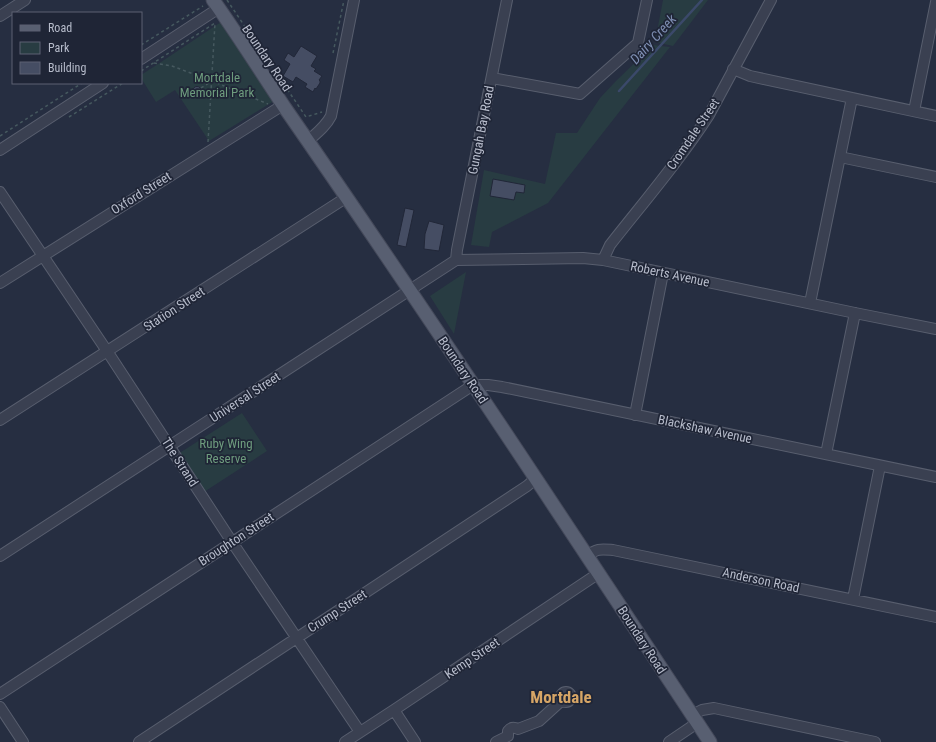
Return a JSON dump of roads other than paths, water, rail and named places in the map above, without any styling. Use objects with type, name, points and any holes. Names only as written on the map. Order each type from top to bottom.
[{"type":"main road","name":"Boundary Road","points":[[215,3],[277,105],[308,141],[347,197],[599,573],[710,742]]},
{"type":"street","points":[[0,16],[25,0]]},
{"type":"street","points":[[308,141],[322,128],[331,116],[354,0]]},
{"type":"street","name":"Gungah Bay Road","points":[[456,260],[507,0]]},
{"type":"street","points":[[492,78],[580,94],[638,43],[647,0]]},
{"type":"street","name":"Cromdale Street","points":[[603,260],[610,245],[694,137],[709,115],[771,0]]},
{"type":"street","points":[[914,111],[936,2]]},
{"type":"street","points":[[142,58],[215,3]]},
{"type":"street","points":[[733,69],[750,76],[936,116]]},
{"type":"street","points":[[0,150],[101,84]]},
{"type":"street","points":[[810,303],[852,98]]},
{"type":"street","name":"Oxford Street","points":[[0,283],[277,105]]},
{"type":"street","points":[[840,157],[936,177]]},
{"type":"street","name":"The Strand","points":[[0,192],[360,732]]},
{"type":"street","name":"Station Street","points":[[0,420],[347,197]]},
{"type":"street","name":"Roberts Avenue","points":[[456,260],[583,258],[603,260],[936,329]]},
{"type":"street","points":[[410,290],[456,260]]},
{"type":"street","points":[[635,415],[664,273]]},
{"type":"street","name":"Universal Street","points":[[0,556],[410,290]]},
{"type":"street","points":[[826,454],[855,313]]},
{"type":"street","name":"Blackshaw Avenue","points":[[473,385],[502,387],[936,477]]},
{"type":"street","name":"Broughton Street","points":[[0,694],[473,385]]},
{"type":"street","points":[[853,600],[880,466]]},
{"type":"street","name":"Crump Street","points":[[139,742],[527,486],[535,479]]},
{"type":"street","name":"Anderson Road","points":[[587,556],[596,550],[613,550],[936,617]]},
{"type":"street","name":"Kemp Street","points":[[345,742],[599,573]]},
{"type":"street","points":[[496,742],[508,736],[512,738],[516,737],[519,734],[518,729],[539,721],[562,701]]},
{"type":"street","points":[[0,707],[23,742]]},
{"type":"street","points":[[669,742],[695,719],[702,710],[714,708],[875,742]]},
{"type":"street","points":[[394,710],[415,742]]},
{"type":"waterway","name":"Dairy Creek","points":[[619,91],[702,0]]},
{"type":"district","name":"Mortdale","points":[[561,697]]},
{"type":"park label","name":"Mortdale Memorial Park","points":[[217,84]]},
{"type":"park label","name":"Ruby Wing Reserve","points":[[226,450]]}]
